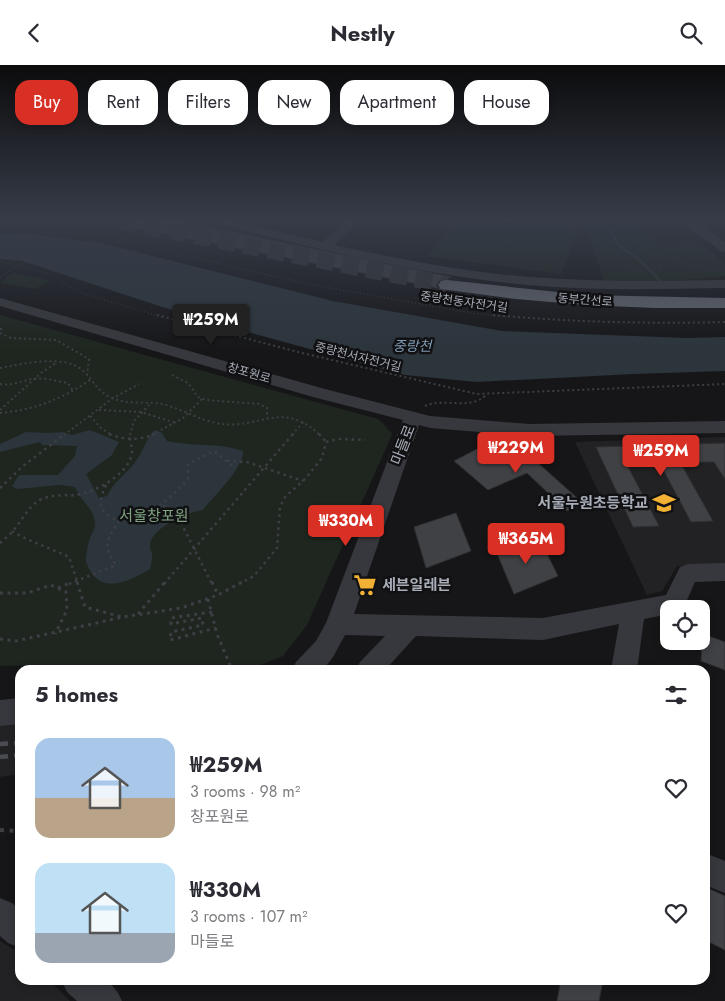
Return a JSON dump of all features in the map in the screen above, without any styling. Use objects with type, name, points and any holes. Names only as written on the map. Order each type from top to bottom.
[{"type":"highway","name":"동부간선로","points":[[724,296],[668,297],[584,293],[449,282],[587,301],[725,303]]},
{"type":"street","points":[[420,265],[526,280],[623,285],[722,278]]},
{"type":"street","name":"창포원로","points":[[0,302],[412,419]]},
{"type":"street","name":"마들로","points":[[311,665],[330,642],[338,624],[412,419],[441,424],[529,430],[725,427]]},
{"type":"street","points":[[338,624],[543,629],[674,603],[688,573],[725,572]]},
{"type":"street","points":[[625,665],[633,611]]},
{"type":"street","points":[[373,665],[410,625]]},
{"type":"street","points":[[0,713],[15,712]]},
{"type":"street","points":[[710,871],[725,877]]},
{"type":"street","points":[[0,915],[15,927]]},
{"type":"street","points":[[85,985],[104,1001]]},
{"type":"path","name":"중랑천서자전거길","points":[[15,265],[50,274],[81,293],[121,306],[434,385],[486,395],[626,387],[725,384]]},
{"type":"path","points":[[0,277],[20,265]]},
{"type":"path","name":"중랑천동자전거길","points":[[226,265],[314,285],[477,314],[529,319],[613,322],[725,321]]},
{"type":"path","points":[[626,265],[643,273]]},
{"type":"path","points":[[660,265],[660,273]]},
{"type":"path","points":[[684,265],[722,278]]},
{"type":"path","points":[[0,277],[21,266]]},
{"type":"path","points":[[0,331],[11,338],[56,340],[89,359],[87,376]]},
{"type":"path","points":[[0,368],[25,363],[57,363],[79,367],[94,386],[113,398],[167,405],[223,424],[249,423],[267,418],[284,417],[304,421],[317,430],[326,442]]},
{"type":"path","points":[[0,384],[17,384],[32,379],[57,363]]},
{"type":"path","points":[[172,375],[188,383],[192,391],[202,399],[259,404],[266,409],[267,418]]},
{"type":"path","points":[[32,379],[68,383],[73,391]]},
{"type":"path","points":[[0,411],[18,396],[32,379]]},
{"type":"path","points":[[0,411],[21,412],[42,407],[90,380]]},
{"type":"path","points":[[0,488],[23,466],[90,415],[113,398],[140,384]]},
{"type":"path","points":[[412,419],[420,409],[433,402],[448,400],[476,403],[483,400],[486,395]]},
{"type":"path","points":[[90,415],[105,432],[129,441],[177,424],[202,399]]},
{"type":"path","points":[[150,403],[131,426],[129,441],[133,452],[132,460],[107,484],[102,493],[99,505],[102,511],[110,518],[119,521],[141,518],[163,506],[188,479],[188,464],[214,451],[234,467]]},
{"type":"path","points":[[97,410],[141,411],[177,424]]},
{"type":"path","points":[[138,614],[304,421]]},
{"type":"path","points":[[326,442],[338,439],[365,440]]},
{"type":"path","points":[[0,639],[16,641],[55,634],[138,614],[181,608],[218,595],[254,576],[277,548],[280,507],[285,497],[303,481],[322,458],[326,442]]},
{"type":"path","points":[[226,461],[247,462],[303,481]]},
{"type":"path","points":[[0,543],[12,531],[30,506],[44,498],[78,495],[107,484]]},
{"type":"path","points":[[163,506],[175,511],[218,595]]},
{"type":"path","points":[[58,588],[116,565],[106,551],[106,542],[119,521]]},
{"type":"path","points":[[12,531],[28,541],[39,543],[69,557],[85,607],[124,617]]},
{"type":"path","points":[[0,593],[27,593],[51,585],[66,592],[67,610],[55,634]]},
{"type":"path","points":[[208,599],[217,634],[230,665]]},
{"type":"path","points":[[212,611],[171,618],[171,624],[202,618],[204,625],[171,632],[170,639],[216,628]]},
{"type":"path","points":[[0,830],[15,831]]},
{"type":"shaded area","name":"서울누원초등학교","points":[[725,437],[725,564],[677,566],[662,591],[647,595],[575,442]]},
{"type":"shaded area","points":[[15,720],[15,775],[0,777],[0,722]]},
{"type":"shaded area","points":[[0,941],[15,950],[15,985],[54,985],[70,1001],[0,1001]]},
{"type":"green space","points":[[492,265],[565,265],[561,274]]},
{"type":"green space","points":[[599,265],[725,265],[725,276],[684,280],[604,281]]},
{"type":"green space","points":[[13,273],[49,280],[36,289],[0,283]]},
{"type":"green space","name":"서울창포원","points":[[0,315],[378,419],[392,433],[307,625],[283,656],[260,665],[0,666]]},
{"type":"water","name":"중랑천","points":[[33,265],[187,265],[333,301],[502,331],[687,338],[725,337],[725,371],[477,382],[405,375],[193,317]]},
{"type":"water","points":[[90,430],[119,442],[112,455],[86,474],[99,498],[107,496],[113,486],[132,466],[154,430],[162,433],[167,441],[224,446],[243,451],[239,466],[203,510],[188,514],[171,522],[156,533],[150,546],[152,557],[150,569],[121,583],[113,584],[99,580],[88,567],[86,561],[87,553],[95,524],[93,514],[75,487],[60,485],[17,489],[12,486],[19,475],[58,475],[75,456],[77,446],[42,445],[40,442],[0,452],[0,444],[26,432],[63,432],[72,435]]},
{"type":"building","points":[[321,265],[391,265],[451,277],[440,280],[436,285],[438,288]]},
{"type":"building","points":[[725,443],[725,479],[714,462],[680,462],[713,521],[691,522],[657,458],[624,459],[659,526],[633,527],[596,447]]},
{"type":"building","points":[[520,447],[584,504],[567,511],[527,473],[488,490],[454,461],[477,449],[492,461]]},
{"type":"building","points":[[456,513],[471,551],[426,568],[414,527]]},
{"type":"building","points":[[538,536],[558,576],[514,594],[496,551]]},
{"type":"building","points":[[710,637],[725,642],[725,670],[701,661],[702,650],[710,650]]},
{"type":"building","points":[[710,889],[725,896],[725,950],[710,942]]},
{"type":"building","points":[[560,985],[602,985],[599,1001],[557,1001]]},
{"type":"waterway","points":[[645,265],[661,282]]},
{"type":"tunnel","points":[[343,265],[447,285]]},
{"type":"railway","points":[[0,744],[15,743]]},
{"type":"railway","points":[[0,757],[15,756]]},
{"type":"place","name":"서울누원초등학교","points":[[664,503]]},
{"type":"place","name":"세븐일레븐","points":[[365,585]]}]
